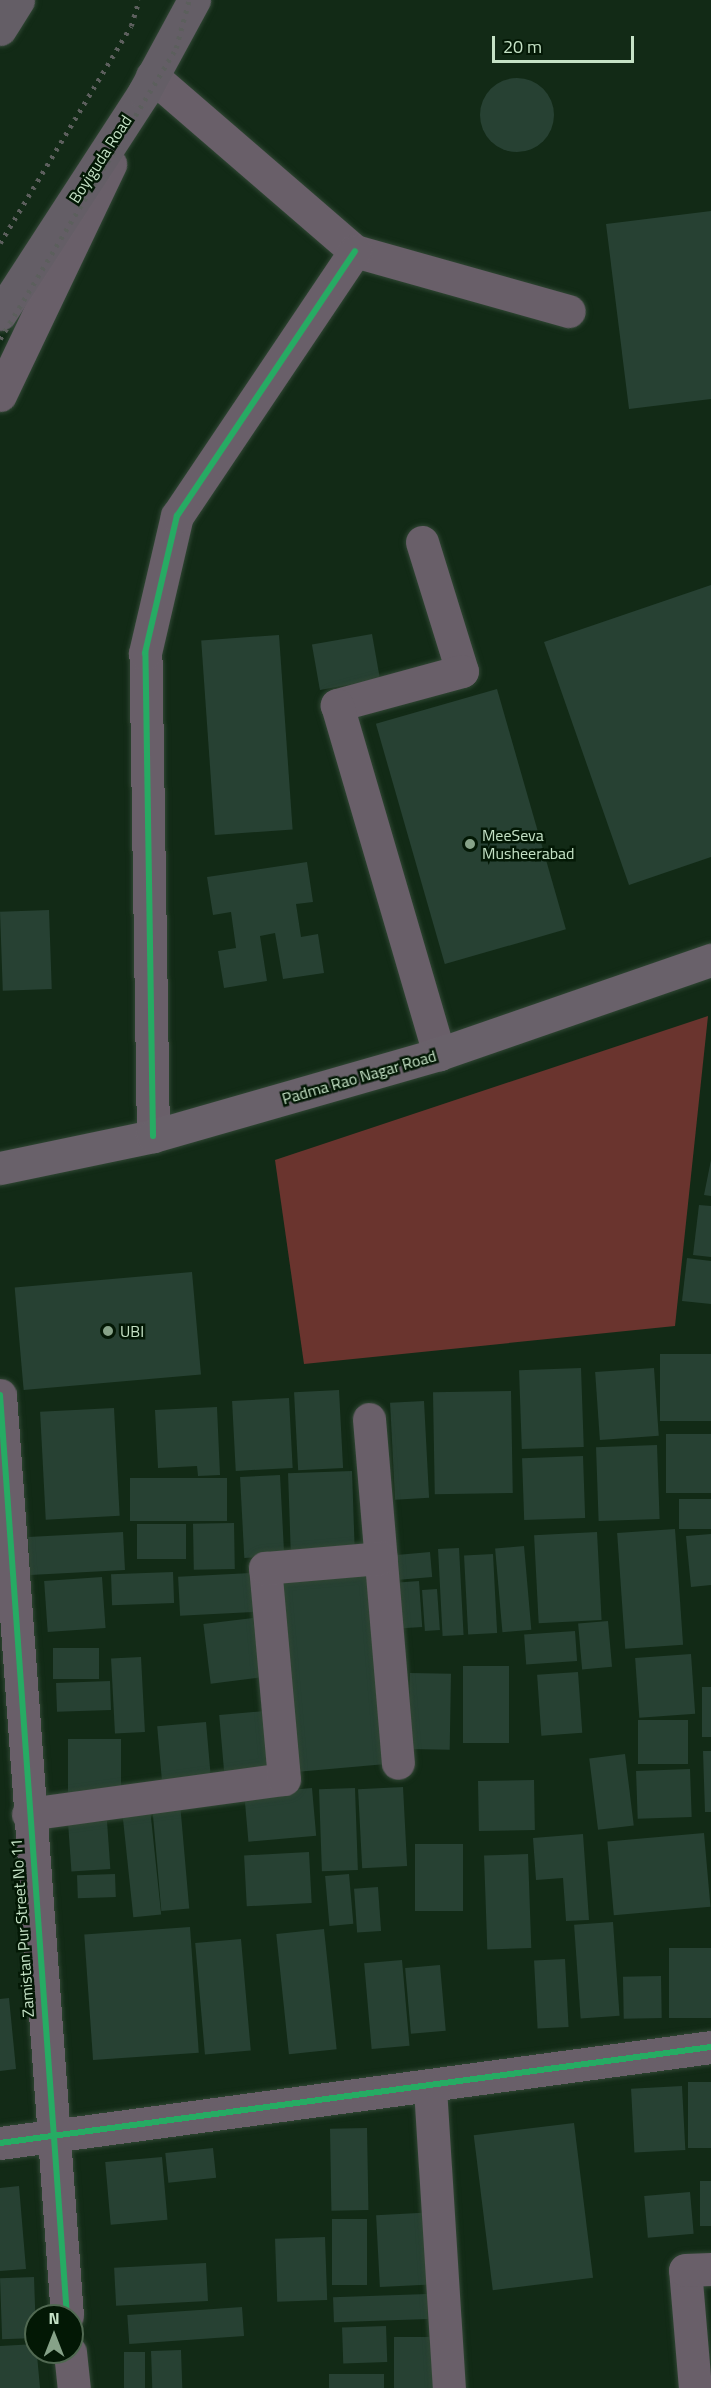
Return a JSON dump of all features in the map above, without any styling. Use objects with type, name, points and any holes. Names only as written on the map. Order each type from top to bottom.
[{"type":"main road","points":[[0,29],[18,0]]},
{"type":"main road","name":"Boyiguda Road","points":[[0,314],[148,84],[195,0]]},
{"type":"main road","name":"Padma Rao Nagar Road","points":[[0,1168],[153,1136],[439,1054],[711,960]]},
{"type":"street","points":[[0,395],[148,84],[355,251],[569,310]]},
{"type":"street","points":[[153,1136],[145,653],[177,516],[355,251]]},
{"type":"street","points":[[422,542],[462,671],[337,705],[439,1054]]},
{"type":"street","name":"Zamistan Pur Street No 11","points":[[0,1395],[9,1656],[28,1814],[50,2138],[66,2304]]},
{"type":"street","points":[[369,1419],[398,1763]]},
{"type":"street","points":[[28,1814],[284,1779],[265,1568],[381,1558]]},
{"type":"street","points":[[0,2143],[430,2088],[711,2047]]},
{"type":"street","points":[[430,2088],[449,2388]]},
{"type":"street","points":[[695,2388],[685,2271],[711,2269]]},
{"type":"street","points":[[71,2364],[74,2388]]},
{"type":"shaded area","points":[[708,1016],[675,1326],[304,1364],[275,1160]]},
{"type":"building","points":[[517,78],[538,84],[548,94],[554,115],[548,136],[538,146],[517,152],[496,146],[486,136],[480,115],[486,94],[496,84]]},
{"type":"building","points":[[711,211],[711,399],[629,409],[606,224]]},
{"type":"building","points":[[711,585],[711,857],[629,885],[544,642]]},
{"type":"building","points":[[372,634],[380,679],[320,690],[312,645]]},
{"type":"building","points":[[279,635],[293,830],[215,835],[201,640]]},
{"type":"building","points":[[497,689],[566,929],[445,964],[376,724]]},
{"type":"building","points":[[307,862],[313,902],[296,904],[301,937],[318,934],[324,973],[283,979],[275,933],[260,936],[267,981],[224,988],[218,951],[236,948],[231,912],[213,915],[207,877]]},
{"type":"building","points":[[49,910],[52,989],[3,991],[0,912]]},
{"type":"building","points":[[711,1160],[711,1196],[704,1195]]},
{"type":"building","points":[[699,1205],[711,1206],[711,1257],[693,1255]]},
{"type":"building","points":[[687,1258],[711,1261],[711,1304],[682,1301]]},
{"type":"building","name":"UBI","points":[[192,1272],[201,1375],[24,1390],[15,1288]]},
{"type":"building","points":[[660,1354],[711,1354],[711,1421],[660,1421]]},
{"type":"building","points":[[581,1368],[584,1447],[522,1449],[519,1370]]},
{"type":"building","points":[[654,1368],[659,1436],[600,1440],[595,1372]]},
{"type":"building","points":[[339,1390],[343,1468],[298,1470],[294,1392]]},
{"type":"building","points":[[511,1391],[513,1493],[435,1494],[433,1392]]},
{"type":"building","points":[[289,1398],[293,1468],[236,1471],[232,1401]]},
{"type":"building","points":[[424,1401],[429,1498],[395,1500],[390,1403]]},
{"type":"building","points":[[217,1407],[220,1475],[198,1476],[197,1466],[158,1468],[155,1410]]},
{"type":"building","points":[[114,1408],[120,1516],[46,1520],[40,1412]]},
{"type":"building","points":[[666,1434],[711,1434],[711,1493],[666,1493]]},
{"type":"building","points":[[657,1445],[660,1519],[599,1521],[596,1447]]},
{"type":"building","points":[[583,1456],[585,1518],[524,1520],[522,1458]]},
{"type":"building","points":[[352,1471],[355,1549],[291,1551],[288,1473]]},
{"type":"building","points":[[280,1475],[284,1556],[244,1558],[240,1477]]},
{"type":"building","points":[[130,1478],[227,1478],[227,1521],[130,1521]]},
{"type":"building","points":[[679,1499],[711,1499],[711,1529],[679,1529]]},
{"type":"building","points":[[234,1523],[235,1569],[194,1570],[193,1524]]},
{"type":"building","points":[[137,1524],[186,1524],[186,1559],[137,1559]]},
{"type":"building","points":[[675,1529],[683,1645],[625,1649],[617,1533]]},
{"type":"building","points":[[123,1532],[125,1570],[30,1575],[28,1537]]},
{"type":"building","points":[[597,1532],[602,1620],[539,1623],[534,1535]]},
{"type":"building","points":[[711,1534],[711,1585],[691,1587],[686,1536]]},
{"type":"building","points":[[524,1546],[531,1630],[502,1632],[495,1549]]},
{"type":"building","points":[[459,1548],[464,1635],[443,1636],[438,1549]]},
{"type":"building","points":[[430,1552],[432,1577],[390,1581],[388,1556]]},
{"type":"building","points":[[493,1554],[497,1633],[468,1634],[464,1556]]},
{"type":"building","points":[[173,1572],[174,1603],[112,1605],[111,1574]]},
{"type":"building","points":[[251,1573],[253,1612],[180,1616],[178,1577]]},
{"type":"building","points":[[378,1574],[395,1763],[296,1772],[279,1583]]},
{"type":"building","points":[[102,1577],[106,1628],[48,1632],[44,1581]]},
{"type":"building","points":[[419,1581],[422,1627],[394,1629],[391,1583]]},
{"type":"building","points":[[437,1589],[440,1630],[425,1631],[422,1590]]},
{"type":"building","points":[[253,1618],[260,1678],[211,1684],[203,1624]]},
{"type":"building","points":[[608,1621],[612,1667],[582,1669],[578,1624]]},
{"type":"building","points":[[575,1631],[577,1661],[526,1664],[524,1635]]},
{"type":"building","points":[[53,1648],[99,1648],[99,1679],[53,1679]]},
{"type":"building","points":[[691,1654],[695,1714],[639,1718],[635,1658]]},
{"type":"building","points":[[141,1657],[145,1732],[115,1733],[111,1659]]},
{"type":"building","points":[[463,1666],[509,1666],[509,1743],[463,1743]]},
{"type":"building","points":[[578,1672],[582,1733],[541,1736],[537,1675]]},
{"type":"building","points":[[410,1673],[451,1674],[450,1750],[409,1749]]},
{"type":"building","points":[[110,1681],[111,1710],[57,1712],[56,1683]]},
{"type":"building","points":[[702,1687],[711,1687],[711,1737],[702,1737]]},
{"type":"building","points":[[265,1711],[270,1771],[224,1775],[219,1715]]},
{"type":"building","points":[[638,1720],[688,1720],[688,1764],[638,1764]]},
{"type":"building","points":[[206,1722],[211,1781],[162,1785],[157,1726]]},
{"type":"building","points":[[68,1739],[121,1739],[121,1795],[68,1795]]},
{"type":"building","points":[[703,1751],[711,1751],[711,1812],[705,1812]]},
{"type":"building","points":[[625,1754],[634,1825],[598,1830],[589,1758]]},
{"type":"building","points":[[690,1769],[692,1817],[638,1819],[636,1771]]},
{"type":"building","points":[[534,1780],[535,1830],[479,1831],[478,1781]]},
{"type":"building","points":[[403,1787],[407,1866],[362,1868],[358,1789]]},
{"type":"building","points":[[312,1788],[316,1836],[248,1842],[244,1794]]},
{"type":"building","points":[[355,1788],[358,1870],[322,1871],[319,1789]]},
{"type":"building","points":[[180,1803],[189,1909],[161,1911],[152,1805]]},
{"type":"building","points":[[150,1808],[161,1914],[133,1917],[122,1811]]},
{"type":"building","points":[[107,1821],[110,1869],[71,1872],[68,1824]]},
{"type":"building","points":[[704,1833],[710,1907],[614,1915],[607,1841]]},
{"type":"building","points":[[583,1834],[589,1920],[566,1921],[563,1878],[536,1880],[533,1838]]},
{"type":"building","points":[[415,1844],[463,1844],[463,1911],[415,1911]]},
{"type":"building","points":[[309,1852],[312,1903],[247,1906],[244,1855]]},
{"type":"building","points":[[528,1854],[531,1948],[487,1949],[484,1856]]},
{"type":"building","points":[[115,1874],[116,1897],[78,1898],[77,1875]]},
{"type":"building","points":[[349,1874],[353,1924],[329,1926],[325,1876]]},
{"type":"building","points":[[378,1887],[381,1931],[357,1933],[354,1889]]},
{"type":"building","points":[[613,1922],[620,2016],[581,2018],[574,1925]]},
{"type":"building","points":[[190,1927],[199,2053],[93,2060],[84,1934]]},
{"type":"building","points":[[324,1929],[337,2049],[289,2054],[276,1934]]},
{"type":"building","points":[[241,1939],[251,2051],[205,2055],[195,1943]]},
{"type":"building","points":[[669,1948],[711,1948],[711,2018],[669,2018]]},
{"type":"building","points":[[565,1959],[569,2027],[538,2029],[534,1961]]},
{"type":"building","points":[[402,1960],[409,2046],[372,2049],[364,1963]]},
{"type":"building","points":[[440,1965],[446,2031],[411,2034],[405,1968]]},
{"type":"building","points":[[661,1976],[662,2018],[624,2019],[623,1977]]},
{"type":"building","points":[[9,1998],[16,2069],[0,2071],[0,1999]]},
{"type":"building","points":[[688,2082],[711,2082],[711,2148],[688,2148]]},
{"type":"building","points":[[682,2086],[685,2150],[634,2153],[631,2089]]},
{"type":"building","points":[[574,2123],[593,2278],[493,2290],[474,2135]]},
{"type":"building","points":[[367,2128],[368,2210],[331,2211],[330,2129]]},
{"type":"building","points":[[213,2148],[216,2178],[168,2183],[165,2153]]},
{"type":"building","points":[[162,2157],[167,2220],[111,2225],[105,2162]]},
{"type":"building","points":[[700,2181],[711,2181],[711,2226],[700,2226]]},
{"type":"building","points":[[19,2186],[26,2269],[0,2271],[0,2188]]},
{"type":"building","points":[[690,2192],[694,2234],[648,2238],[644,2196]]},
{"type":"building","points":[[437,2212],[441,2284],[380,2287],[376,2215]]},
{"type":"building","points":[[332,2219],[367,2219],[367,2285],[332,2285]]},
{"type":"building","points":[[325,2237],[327,2300],[277,2302],[275,2239]]},
{"type":"building","points":[[206,2263],[208,2301],[116,2306],[114,2268]]},
{"type":"building","points":[[34,2277],[35,2304],[24,2304],[24,2338],[2,2339],[0,2278]]},
{"type":"building","points":[[427,2294],[428,2319],[334,2322],[333,2297]]},
{"type":"building","points":[[242,2307],[244,2336],[129,2344],[127,2315]]},
{"type":"building","points":[[386,2326],[387,2362],[343,2364],[342,2328]]},
{"type":"building","points":[[394,2337],[433,2337],[433,2388],[394,2388]]},
{"type":"building","points":[[24,2345],[24,2364],[38,2364],[40,2388],[0,2388],[0,2346]]},
{"type":"building","points":[[181,2350],[182,2388],[152,2388],[151,2351]]},
{"type":"building","points":[[124,2352],[145,2352],[145,2388],[124,2388]]},
{"type":"building","points":[[329,2374],[384,2374],[384,2388],[329,2388]]},
{"type":"railway","points":[[0,243],[131,26],[139,0]]},
{"type":"railway","points":[[0,339],[176,48],[189,0]]},
{"type":"cycle path","points":[[153,1136],[145,653],[177,516],[355,251]]},
{"type":"cycle path","points":[[0,1395],[66,2304]]},
{"type":"cycle path","points":[[0,2143],[711,2047]]},
{"type":"place","name":"MeeSeva Musheerabad","points":[[470,844]]},
{"type":"place","name":"UBI","points":[[108,1331]]}]
